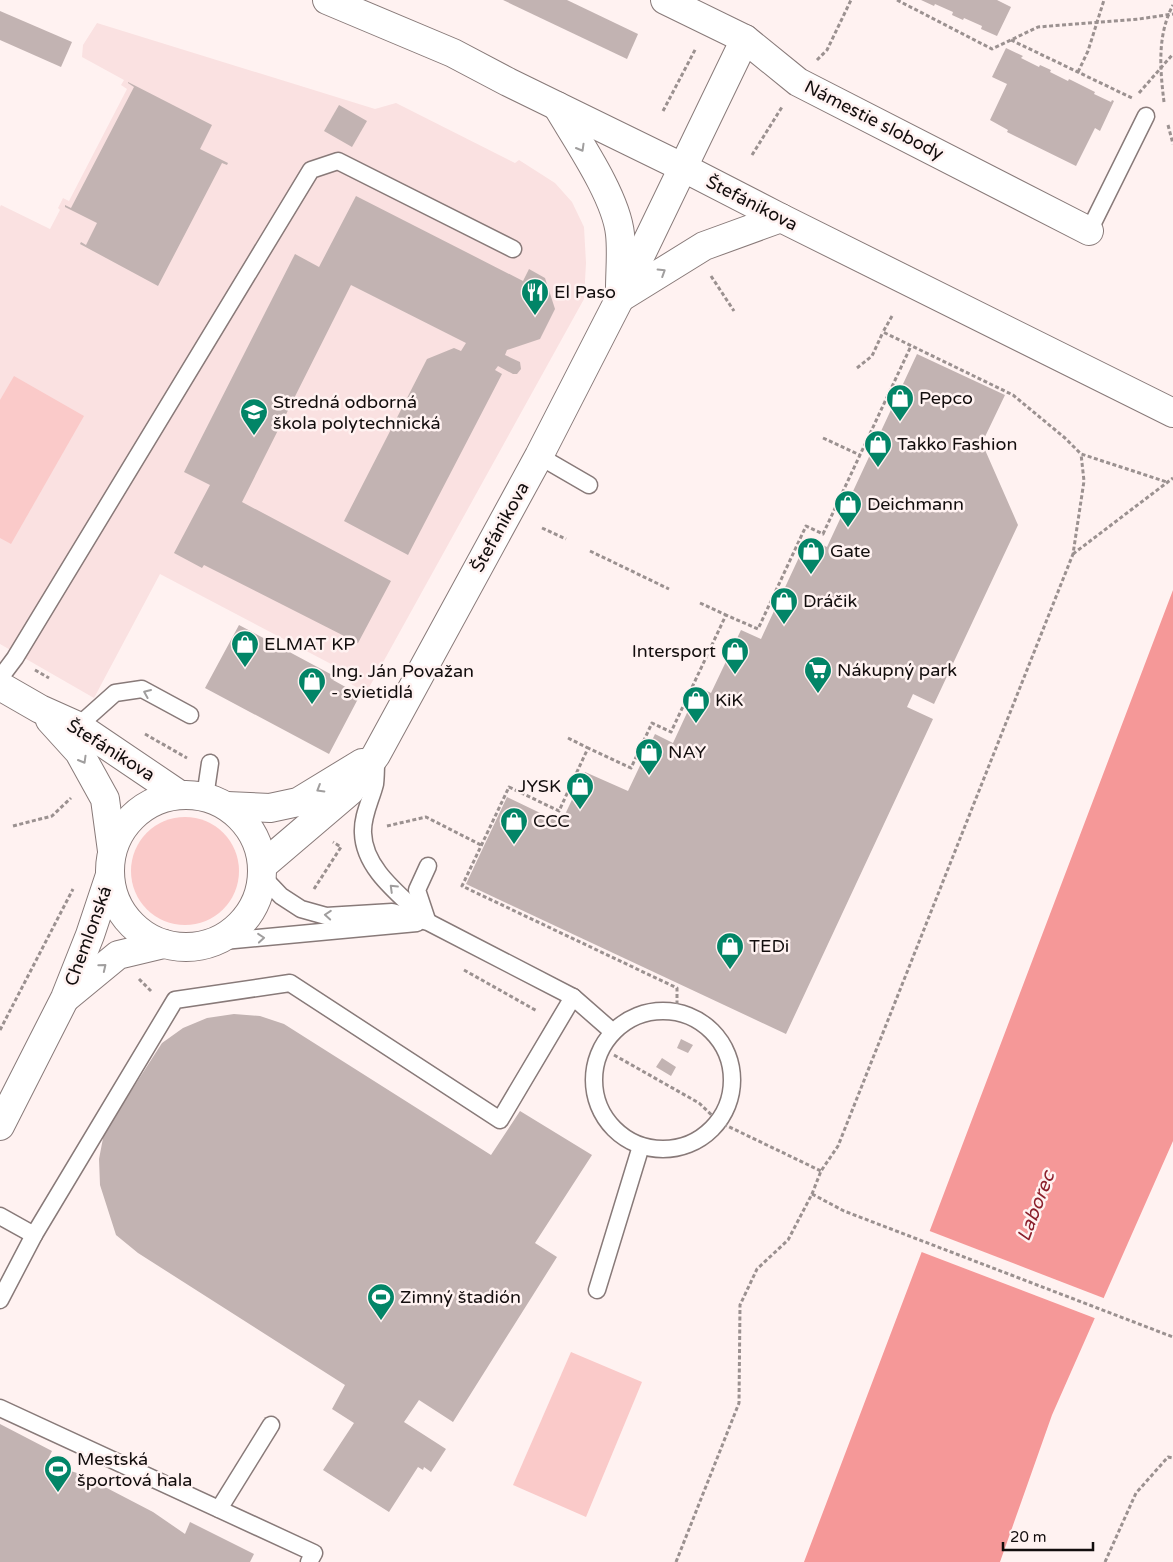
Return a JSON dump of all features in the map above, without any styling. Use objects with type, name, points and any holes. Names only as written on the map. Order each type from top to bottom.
[{"type":"street","name":"Štefánikova","points":[[327,0],[453,53],[1161,407]]},
{"type":"street","name":"Námestie slobody","points":[[665,0],[745,39],[798,82],[1089,231]]},
{"type":"street","name":"Štefánikova","points":[[262,871],[350,791],[376,755],[539,456],[620,298],[745,39]]},
{"type":"street","points":[[557,106],[611,202],[620,234],[620,298]]},
{"type":"street","points":[[620,298],[704,246],[781,218]]},
{"type":"street","name":"Štefánikova","points":[[0,686],[40,709],[78,726],[204,799]]},
{"type":"street","name":"Štefánikova","points":[[40,709],[79,752],[105,799],[111,863]]},
{"type":"street","points":[[204,799],[245,822],[257,843],[262,871],[260,888],[251,911],[234,930],[213,942],[188,947],[164,944],[142,933],[125,917],[114,897],[111,863],[121,830],[136,813],[157,801],[204,799],[270,808],[298,802],[376,755]]},
{"type":"street","name":"Chemlonská","points":[[0,1126],[65,998],[90,935],[111,863]]},
{"type":"street","name":"Chemlonská","points":[[65,998],[118,955],[164,944]]},
{"type":"lane","points":[[1089,231],[1146,116]]},
{"type":"lane","points":[[0,678],[15,658],[311,170],[338,161],[513,250]]},
{"type":"lane","points":[[539,456],[589,485]]},
{"type":"lane","points":[[78,726],[115,693],[142,689],[190,714]]},
{"type":"lane","points":[[376,755],[375,784],[366,812],[363,832],[367,853],[378,873],[428,922]]},
{"type":"lane","points":[[204,799],[209,767]]},
{"type":"lane","points":[[428,866],[417,890],[428,922]]},
{"type":"lane","points":[[262,871],[281,896],[301,909],[326,916],[392,912],[428,922],[572,997],[613,1032]]},
{"type":"lane","points":[[213,942],[428,922]]},
{"type":"lane","points":[[0,1300],[34,1235],[175,1000],[290,983],[500,1120],[572,997]]},
{"type":"lane","points":[[654,1010],[677,1011],[699,1020],[717,1035],[729,1055],[734,1078],[730,1101],[719,1122],[702,1138],[680,1148],[661,1150],[641,1146],[623,1137],[608,1124],[599,1107],[594,1087],[595,1067],[601,1048],[613,1032],[632,1018],[654,1010]]},
{"type":"lane","points":[[597,1290],[641,1146]]},
{"type":"lane","points":[[0,1216],[34,1235]]},
{"type":"lane","points":[[0,1408],[314,1553],[309,1562]]},
{"type":"lane","points":[[219,1509],[271,1425]]},
{"type":"path","points":[[898,0],[992,49],[1038,27],[1173,14]]},
{"type":"path","points":[[1078,72],[1088,52],[1104,0]]},
{"type":"path","points":[[1165,106],[1160,68],[1162,40],[1168,15],[1173,5]]},
{"type":"path","points":[[1010,40],[1134,99],[1173,54]]},
{"type":"path","points":[[663,111],[697,47]]},
{"type":"path","points":[[1168,124],[1173,144]]},
{"type":"path","points":[[709,273],[734,311]]},
{"type":"path","points":[[857,368],[872,356],[892,316]]},
{"type":"path","points":[[883,332],[1013,395],[1065,438],[1081,454],[1168,482]]},
{"type":"path","points":[[700,603],[758,630],[806,526],[823,534],[910,346]]},
{"type":"path","points":[[824,438],[860,455]]},
{"type":"path","points":[[676,1562],[739,1403],[740,1305],[757,1269],[788,1240],[812,1194],[821,1171],[838,1146],[1073,554],[1084,481],[1081,454]]},
{"type":"path","points":[[1073,554],[1173,478]]},
{"type":"path","points":[[542,528],[566,539]]},
{"type":"path","points":[[590,551],[669,589]]},
{"type":"path","points":[[568,738],[631,768],[652,723],[671,732],[726,615]]},
{"type":"path","points":[[15,658],[57,682]]},
{"type":"path","points":[[138,730],[209,767]]},
{"type":"path","points":[[588,748],[559,811],[509,787],[462,886],[677,988],[677,1011]]},
{"type":"path","points":[[13,826],[52,816],[72,797]]},
{"type":"path","points":[[387,826],[426,817],[481,845]]},
{"type":"path","points":[[312,893],[341,847],[326,838]]},
{"type":"path","points":[[0,1030],[74,886]]},
{"type":"path","points":[[138,977],[168,1010]]},
{"type":"path","points":[[812,1194],[844,1211],[1173,1337]]},
{"type":"path","points":[[1105,1562],[1136,1493],[1168,1457],[1173,1458]]},
{"type":"shaded area","name":"Stredná odborná škola polytechnická","points":[[97,23],[375,109],[396,103],[515,163],[519,160],[555,183],[572,202],[584,227],[586,263],[584,299],[366,693],[348,682],[352,675],[160,574],[94,698],[0,644],[0,207],[1,205],[50,229],[60,210],[58,208],[63,198],[69,201],[127,89],[121,85],[124,80],[82,57],[83,45]]},
{"type":"shaded area","points":[[14,376],[84,416],[11,544],[0,538],[0,400]]},
{"type":"shaded area","points":[[185,817],[206,821],[223,833],[235,850],[239,871],[235,892],[223,909],[206,921],[185,925],[164,921],[147,909],[135,892],[131,871],[135,850],[147,833],[164,821]]},
{"type":"shaded area","points":[[571,1352],[642,1382],[586,1517],[513,1485]]},
{"type":"water","name":"Laborec","points":[[1173,590],[1173,1141],[1052,1415],[1000,1562],[804,1562]]},
{"type":"pier","points":[[927,1230],[1106,1299],[1097,1319],[919,1251]]},
{"type":"building","points":[[503,0],[567,0],[638,34],[627,59]]},
{"type":"building","points":[[921,0],[997,0],[1011,7],[997,36],[981,29],[982,26],[952,15],[953,12]]},
{"type":"building","points":[[0,11],[72,42],[61,67],[0,40]]},
{"type":"building","points":[[1006,48],[1023,56],[1021,58],[1039,67],[1040,65],[1068,81],[1069,79],[1095,92],[1094,94],[1111,102],[1112,100],[1114,101],[1100,131],[1095,128],[1076,166],[1007,132],[1008,130],[990,120],[1007,84],[992,77]]},
{"type":"building","points":[[128,82],[212,125],[200,149],[228,163],[227,165],[222,163],[158,286],[80,244],[81,242],[86,245],[97,223],[65,207],[65,205],[71,208],[134,87]]},
{"type":"building","points":[[339,105],[367,121],[352,147],[324,131]]},
{"type":"building","points":[[356,196],[523,281],[529,269],[545,278],[555,309],[540,339],[507,350],[505,355],[520,362],[521,369],[517,374],[513,374],[498,366],[495,370],[502,374],[408,555],[344,521],[427,359],[454,348],[461,351],[466,343],[351,285],[242,502],[391,581],[358,643],[204,565],[202,568],[174,553],[210,485],[184,472],[295,254],[319,267]]},
{"type":"building","name":"Nákupný park","points":[[917,354],[1005,395],[982,443],[1018,525],[934,704],[913,694],[907,707],[933,719],[786,1034],[466,884],[507,797],[561,823],[585,772],[628,791],[655,734],[673,743],[699,687],[711,693],[741,630],[761,639],[808,538],[827,547]]},
{"type":"building","points":[[239,625],[336,677],[333,680],[360,695],[329,754],[205,688]]},
{"type":"building","name":"Zimný štadión","points":[[234,1014],[260,1016],[284,1024],[491,1155],[520,1111],[592,1155],[535,1243],[557,1257],[453,1422],[419,1400],[404,1422],[446,1449],[431,1472],[424,1467],[423,1470],[418,1467],[389,1512],[323,1470],[354,1423],[332,1409],[345,1385],[138,1253],[116,1235],[100,1185],[99,1159],[104,1133],[162,1043],[183,1028],[207,1018]]},
{"type":"building","points":[[681,1039],[693,1045],[688,1053],[677,1048]]},
{"type":"building","points":[[662,1058],[676,1067],[671,1076],[656,1067]]},
{"type":"building","name":"Mestská športová hala","points":[[0,1424],[52,1451],[46,1463],[80,1474],[153,1512],[185,1534],[190,1522],[254,1554],[250,1562],[0,1562]]},
{"type":"place","name":"El Paso","points":[[535,316]]},
{"type":"place","name":"Pepco","points":[[900,422]]},
{"type":"place","name":"Stredná odborná škola polytechnická","points":[[254,436]]},
{"type":"place","name":"Takko Fashion","points":[[878,468]]},
{"type":"place","name":"Deichmann","points":[[848,528]]},
{"type":"place","name":"Gate","points":[[811,575]]},
{"type":"place","name":"Dráčik","points":[[784,625]]},
{"type":"place","name":"ELMAT KP","points":[[245,668]]},
{"type":"place","name":"Intersport","points":[[735,675]]},
{"type":"place","name":"Nákupný park","points":[[818,694]]},
{"type":"place","name":"Ing. Ján Považan - svietidlá","points":[[312,705]]},
{"type":"place","name":"KiK","points":[[696,724]]},
{"type":"place","name":"NAY","points":[[649,776]]},
{"type":"place","name":"JYSK","points":[[580,810]]},
{"type":"place","name":"CCC","points":[[514,845]]},
{"type":"place","name":"TEDi","points":[[730,970]]},
{"type":"place","name":"Zimný štadión","points":[[381,1321]]},
{"type":"place","name":"Mestská športová hala","points":[[58,1493]]}]
